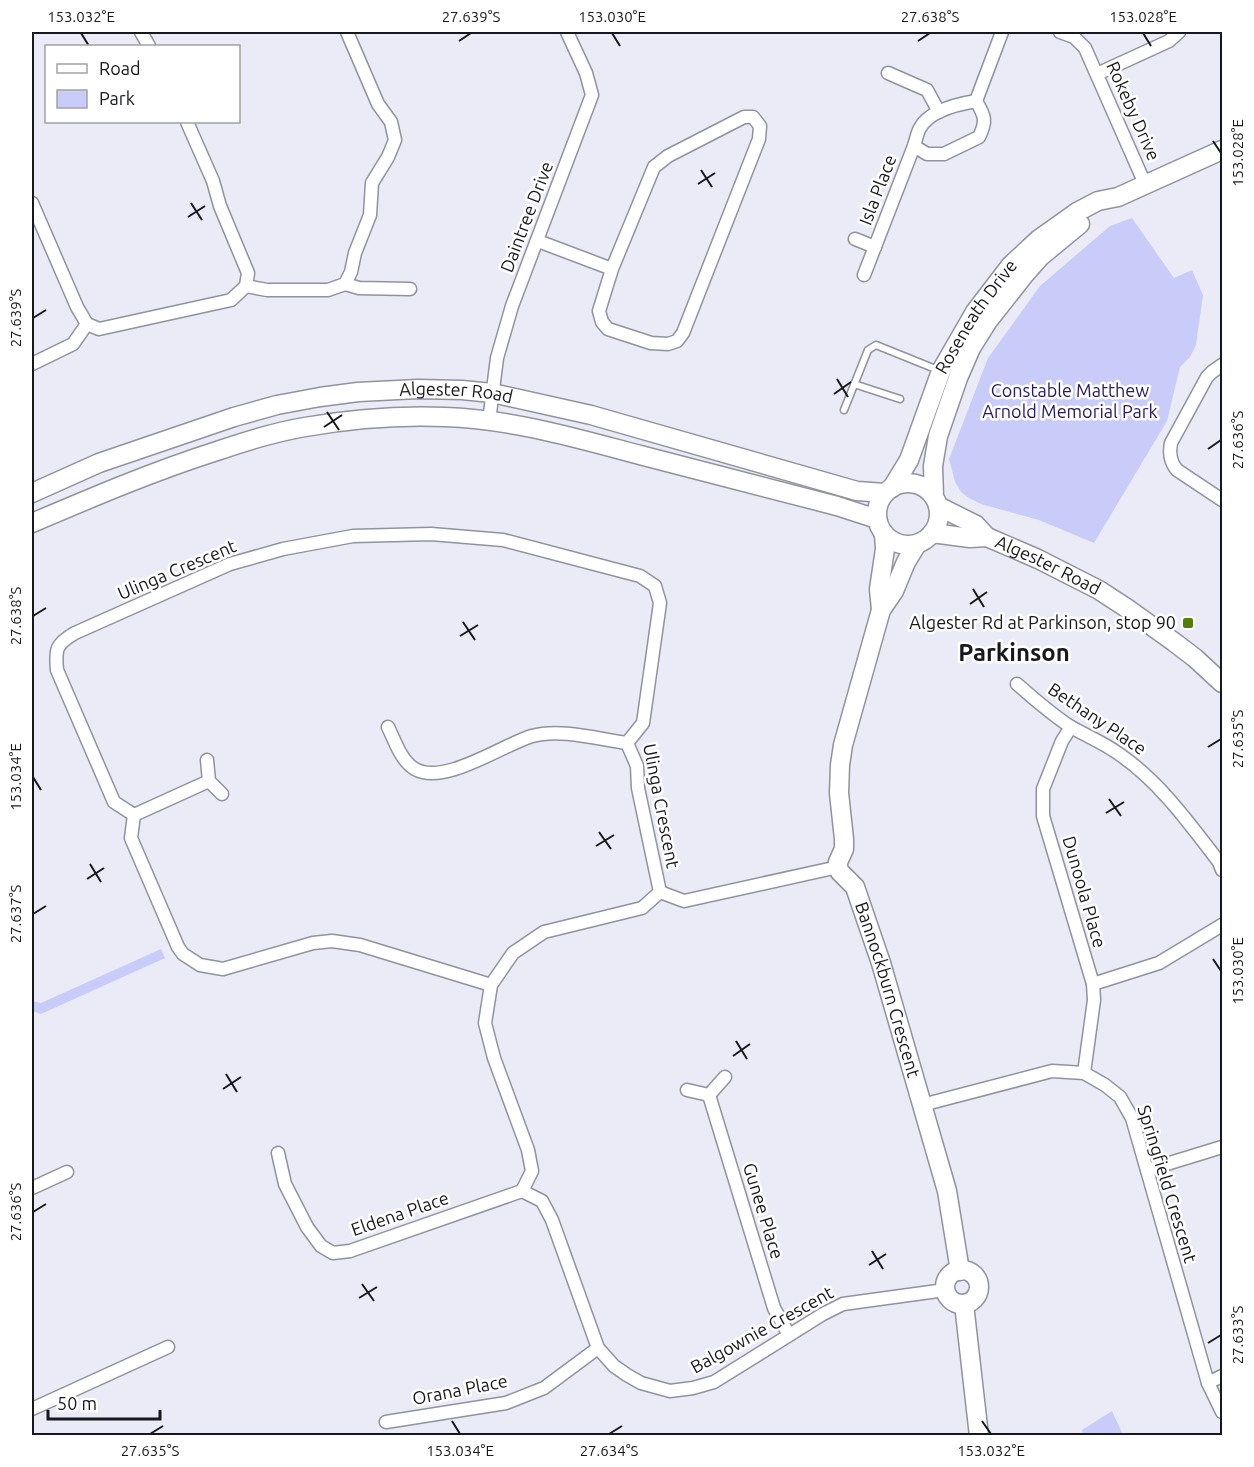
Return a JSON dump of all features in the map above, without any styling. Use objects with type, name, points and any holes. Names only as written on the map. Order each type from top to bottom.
[{"type":"main road","name":"Roseneath Drive","points":[[935,501],[933,466],[938,436],[958,378],[971,348],[988,321],[1025,274],[1040,256],[1073,228],[1118,197],[1222,150]]},
{"type":"main road","name":"Roseneath Drive","points":[[889,490],[909,460],[941,371],[975,312],[1011,265],[1039,239],[1077,212],[1098,201],[1118,197]]},
{"type":"main road","name":"Algester Road","points":[[32,493],[99,464],[234,417],[277,405],[320,397],[418,389],[492,393],[591,415],[856,491],[889,490]]},
{"type":"main road","name":"Algester Road","points":[[32,522],[126,484],[250,440],[303,427],[365,418],[446,417],[489,421],[557,434],[837,506],[881,526]]},
{"type":"main road","points":[[837,867],[844,849],[839,793],[843,745],[880,610],[879,589],[885,549],[877,510],[880,500],[889,490],[900,484],[918,485],[926,490],[935,501],[939,516],[937,525],[906,562],[894,591],[880,610]]},
{"type":"main road","name":"Algester Road","points":[[935,501],[976,525],[987,537],[1038,559],[1099,590],[1174,642],[1222,683]]},
{"type":"main road","points":[[881,526],[891,540],[898,544],[908,545],[924,538]]},
{"type":"main road","name":"Algester Road","points":[[924,538],[987,537]]},
{"type":"main road","name":"Bannockburn Crescent","points":[[837,867],[855,886],[859,895],[884,974],[947,1191],[960,1271]]},
{"type":"main road","points":[[960,1271],[971,1274],[978,1288],[974,1299],[964,1304],[954,1302],[945,1290],[948,1277],[960,1271]]},
{"type":"main road","points":[[964,1304],[979,1436]]},
{"type":"street","points":[[141,32],[149,45]]},
{"type":"street","points":[[345,284],[370,215],[372,183],[388,157],[395,140],[391,122],[378,104],[347,32]]},
{"type":"street","name":"Daintree Drive","points":[[489,421],[497,358],[512,306],[592,95],[586,73],[567,32]]},
{"type":"street","points":[[976,101],[1002,32]]},
{"type":"street","name":"Rokeby Drive","points":[[1060,32],[1074,37],[1085,48],[1145,184]]},
{"type":"street","points":[[1097,74],[1169,41],[1179,32]]},
{"type":"street","points":[[888,73],[927,90],[939,112]]},
{"type":"street","name":"Isla Place","points":[[864,275],[919,128],[928,117],[957,104],[976,101],[983,113],[985,125],[979,137],[944,154],[927,153],[914,146]]},
{"type":"street","points":[[744,117],[753,117],[760,126],[759,139],[683,333],[677,341],[668,344],[651,344],[608,329],[602,322],[599,311],[612,269],[654,167],[668,156],[744,117]]},
{"type":"street","points":[[32,203],[76,307],[87,324],[99,329],[231,300],[246,285],[248,273],[187,123]]},
{"type":"street","name":"Isla Place","points":[[855,239],[875,247]]},
{"type":"street","points":[[538,241],[612,269]]},
{"type":"street","points":[[246,285],[267,290],[328,290],[345,284],[359,288],[410,289]]},
{"type":"street","points":[[32,364],[73,344],[87,324]]},
{"type":"street","points":[[1222,365],[1207,377],[1171,442],[1170,451],[1171,460],[1177,470],[1222,500]]},
{"type":"street","name":"Ulinga Crescent","points":[[134,814],[114,802],[57,670],[56,652],[64,639],[230,564],[283,549],[353,537],[431,534],[503,540],[640,576],[655,586],[660,603],[643,723],[627,743],[637,766],[638,788],[660,892]]},
{"type":"street","name":"Bethany Place","points":[[1017,684],[1047,710],[1071,727],[1119,753],[1153,781],[1183,815],[1219,862],[1222,870]]},
{"type":"street","points":[[388,727],[401,755],[415,769],[435,774],[460,768],[532,736],[558,733],[627,743]]},
{"type":"street","name":"Dunoola Place","points":[[1071,727],[1062,741],[1043,789],[1043,816],[1093,984],[1094,1000],[1084,1073]]},
{"type":"street","points":[[207,760],[209,781],[222,794]]},
{"type":"street","points":[[209,781],[134,814],[130,838],[183,954],[200,965],[223,969],[313,943],[332,941],[360,945],[491,985]]},
{"type":"street","points":[[522,1191],[532,1171],[528,1150],[494,1058],[485,1023],[491,985],[513,953],[544,932],[642,909],[660,892],[684,901],[837,867]]},
{"type":"street","points":[[1093,984],[1159,963],[1222,925]]},
{"type":"street","name":"Springfield Crescent","points":[[922,1106],[1052,1071],[1084,1073],[1120,1097],[1132,1118],[1208,1383],[1222,1412]]},
{"type":"street","points":[[687,1089],[709,1095],[725,1077]]},
{"type":"street","name":"Gunee Place","points":[[709,1095],[774,1308],[789,1335]]},
{"type":"street","points":[[1147,1170],[1222,1147]]},
{"type":"street","name":"Eldena Place","points":[[278,1153],[285,1184],[307,1227],[321,1245],[333,1253],[351,1251],[522,1191]]},
{"type":"street","points":[[32,1188],[67,1172]]},
{"type":"street","name":"Balgownie Crescent","points":[[522,1191],[542,1201],[552,1220],[598,1348],[614,1366],[627,1375],[641,1383],[670,1390],[693,1389],[714,1382],[843,1304],[945,1290]]},
{"type":"street","points":[[32,1409],[168,1347]]},
{"type":"street","name":"Orana Place","points":[[386,1422],[506,1403],[544,1388],[598,1348]]},
{"type":"street","points":[[1208,1383],[1222,1376]]},
{"type":"lane","points":[[844,410],[868,350],[876,345],[958,378]]},
{"type":"lane","points":[[854,384],[900,399]]},
{"type":"green space","name":"Constable Matthew Arnold Memorial Park","points":[[1132,218],[1174,278],[1192,270],[1203,295],[1196,345],[1190,357],[1180,367],[1167,421],[1094,543],[1039,520],[981,504],[969,498],[961,492],[955,482],[949,459],[988,358],[1040,286],[1110,226]]},
{"type":"green space","points":[[161,949],[165,958],[41,1014],[32,1011],[32,1001],[41,1003]]},
{"type":"green space","points":[[1112,1411],[1123,1435],[1083,1435],[1082,1430]]},
{"type":"place","name":"Algester Rd at Parkinson, stop 90","points":[[1188,623]]},
{"type":"district","name":"Parkinson","points":[[1014,653]]}]
